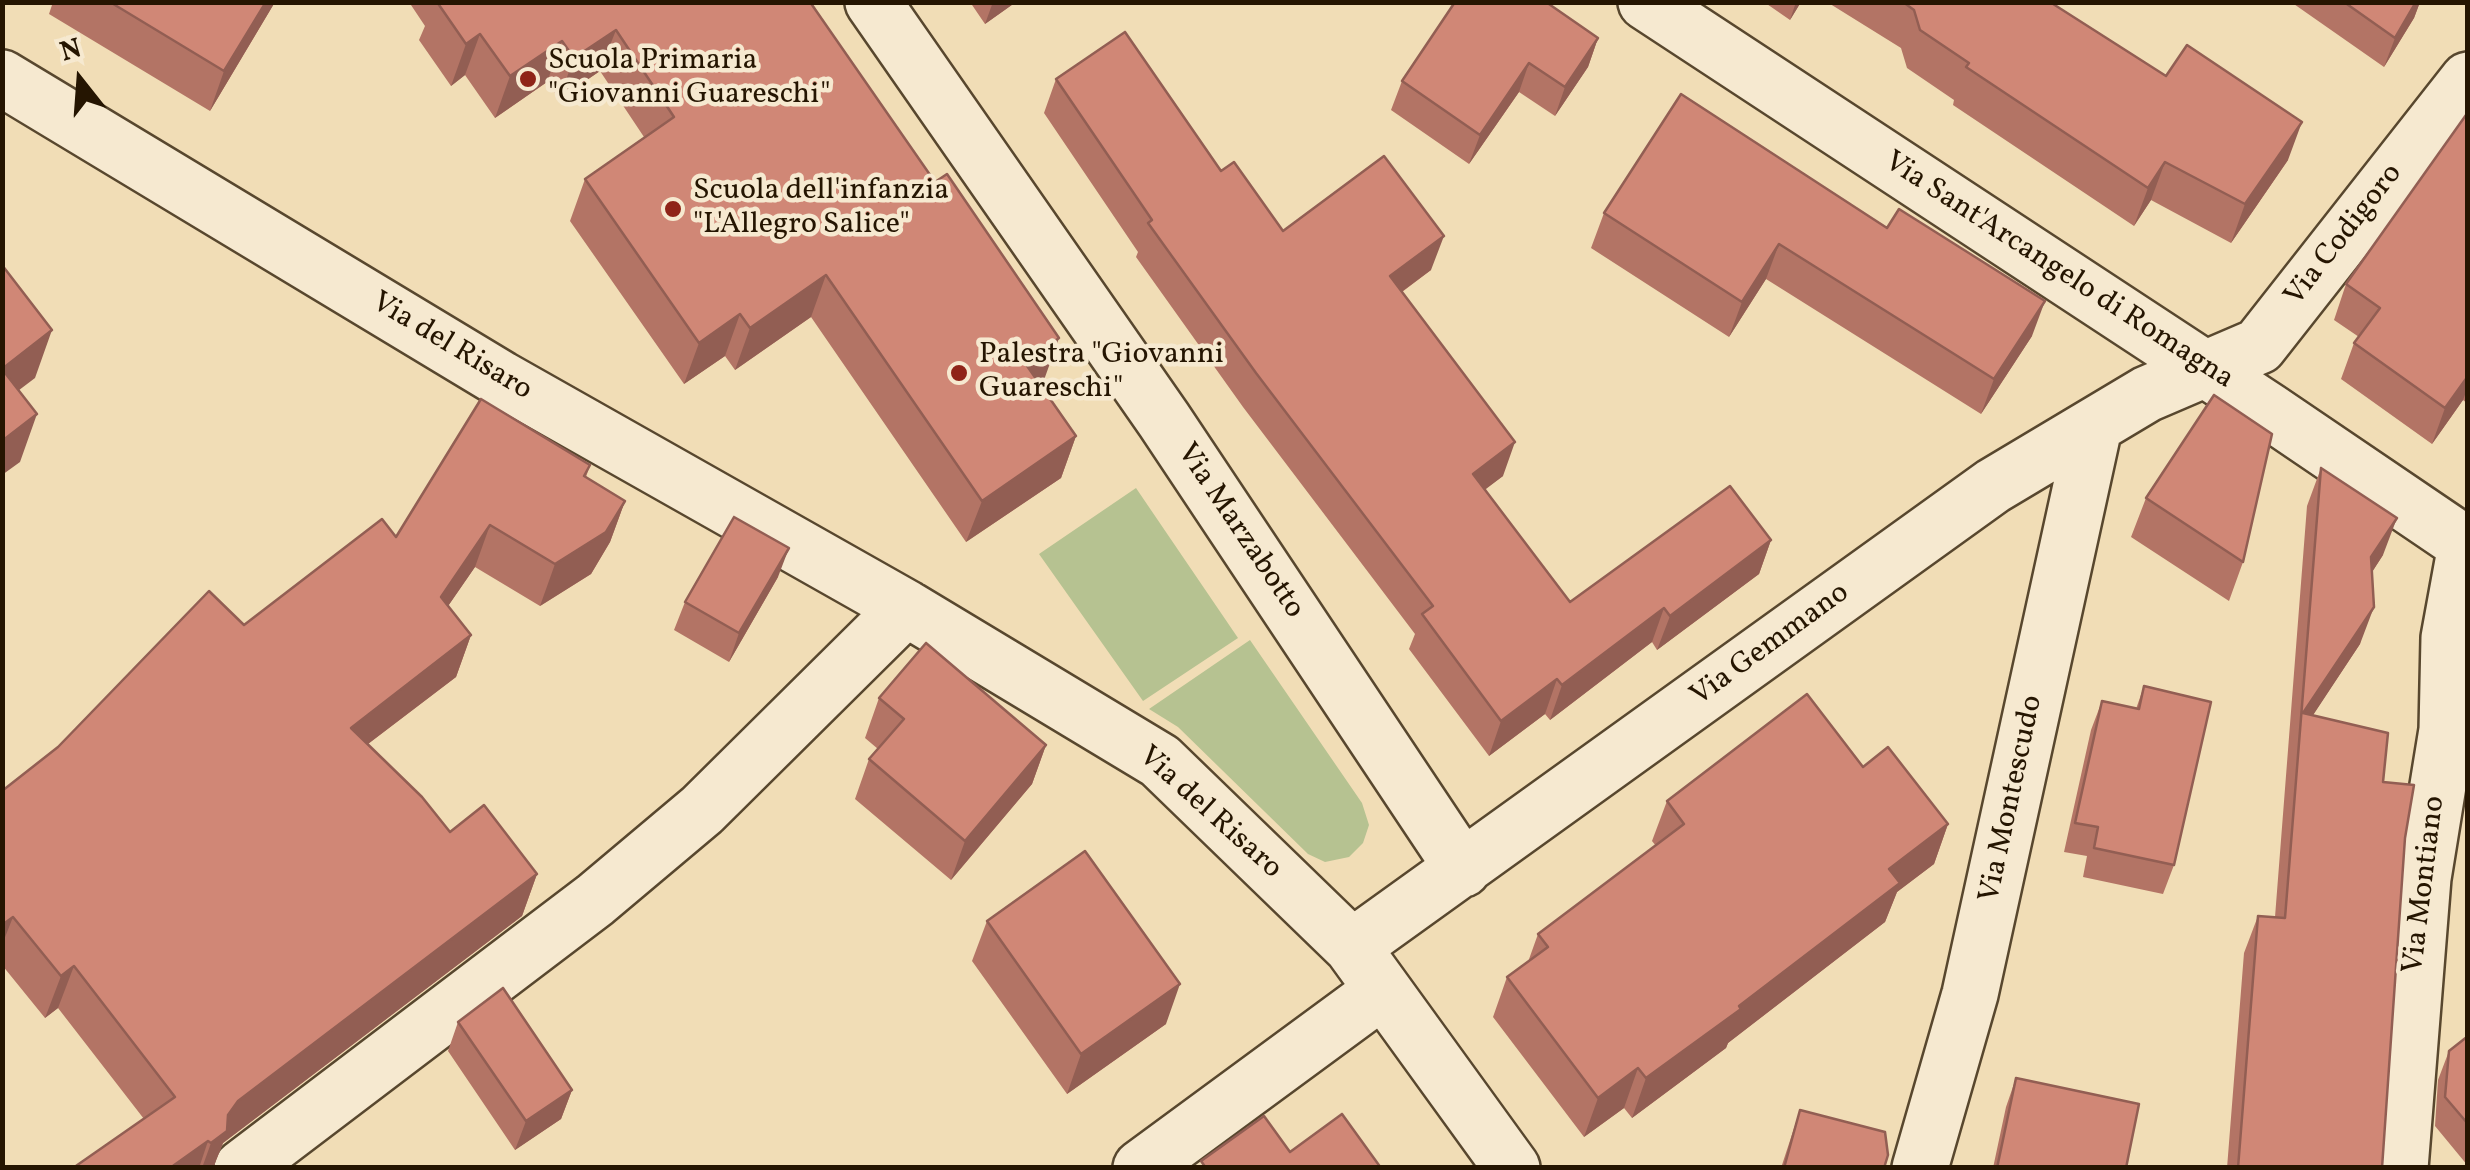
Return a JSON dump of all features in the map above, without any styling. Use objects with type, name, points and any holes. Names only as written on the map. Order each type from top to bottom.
[{"type":"street","name":"Via Marzabotto","points":[[873,2],[1175,436],[1463,869]]},
{"type":"street","name":"Via Sant'Arcangelo di Romagna","points":[[1646,2],[2467,545]]},
{"type":"street","name":"Via del Risaro","points":[[2,78],[502,379],[906,608],[1160,762],[1368,968],[1512,1168]]},
{"type":"street","name":"Via Codigoro","points":[[2204,369],[2260,346],[2457,114]]},
{"type":"street","name":"Via Gemmano","points":[[1368,968],[1463,869],[1993,486],[2147,394],[2204,369]]},
{"type":"street","name":"Via Montescudo","points":[[1920,1168],[1970,994],[2094,426]]},
{"type":"street","name":"Via Montiano","points":[[2400,1168],[2423,878],[2447,730],[2449,638],[2467,545]]},
{"type":"street","points":[[242,1168],[595,900],[702,810],[906,608]]},
{"type":"street","points":[[2447,730],[2468,784]]},
{"type":"street","points":[[1141,1168],[1368,968]]},
{"type":"green space","points":[[1136,488],[1238,638],[1143,701],[1039,554]]},
{"type":"green space","points":[[1250,640],[1362,803],[1369,825],[1363,843],[1349,857],[1325,862],[1308,854],[1178,727],[1149,709]]},
{"type":"building","points":[[110,2],[266,2],[224,71]]},
{"type":"building","points":[[437,2],[810,2],[935,182],[947,174],[1059,338],[1025,363],[1076,436],[982,501],[826,275],[750,328],[740,314],[699,343],[585,179],[674,117],[616,30],[574,58],[562,41],[510,76],[480,34],[466,44]]},
{"type":"building","points":[[1455,2],[1546,2],[1598,38],[1565,87],[1529,63],[1480,135],[1402,81]]},
{"type":"building","points":[[1903,2],[2050,2],[2166,76],[2187,45],[2302,122],[2245,204],[2165,162],[2148,188],[1966,67],[1969,63],[1920,30],[1914,10]]},
{"type":"building","points":[[2344,2],[2416,2],[2395,38]]},
{"type":"building","points":[[1125,32],[1221,171],[1234,162],[1283,231],[1384,156],[1444,236],[1390,276],[1515,442],[1473,474],[1570,602],[1730,486],[1771,540],[1670,616],[1664,608],[1562,685],[1557,679],[1501,721],[1422,614],[1433,606],[1148,223],[1152,220],[1056,79]]},
{"type":"building","points":[[1681,94],[1887,228],[1899,209],[2045,301],[1994,379],[1779,244],[1742,302],[1604,213]]},
{"type":"building","points":[[2466,115],[2468,376],[2445,408],[2354,343],[2380,308],[2346,284]]},
{"type":"building","points":[[2,265],[52,330],[2,369]]},
{"type":"building","points":[[2,369],[37,414],[2,441]]},
{"type":"building","points":[[2214,395],[2272,434],[2243,562],[2146,498]]},
{"type":"building","points":[[481,399],[590,465],[584,476],[625,501],[606,532],[555,564],[490,525],[441,597],[471,635],[351,728],[422,797],[450,832],[484,805],[537,874],[238,1101],[228,1115],[227,1131],[211,1143],[208,1141],[170,1168],[73,1168],[175,1097],[74,966],[61,976],[13,917],[2,925],[2,791],[58,747],[209,591],[244,625],[382,519],[396,537]]},
{"type":"building","points":[[2321,468],[2397,518],[2371,557],[2374,607],[2303,713],[2388,733],[2383,782],[2414,785],[2405,838],[2382,1168],[2238,1168],[2258,916],[2285,918]]},
{"type":"building","points":[[734,517],[789,548],[739,633],[685,602]]},
{"type":"building","points":[[926,643],[1046,745],[965,841],[869,759],[904,719],[879,698]]},
{"type":"building","points":[[2144,686],[2211,702],[2174,865],[2094,848],[2098,827],[2075,823],[2102,701],[2139,709]]},
{"type":"building","points":[[1807,694],[1863,767],[1888,747],[1948,824],[1889,869],[1900,883],[1739,1006],[1741,1009],[1646,1078],[1638,1068],[1598,1098],[1507,977],[1548,947],[1538,934],[1684,824],[1667,801]]},
{"type":"building","points":[[1085,851],[1180,984],[1081,1054],[987,921]]},
{"type":"building","points":[[503,988],[572,1090],[526,1121],[458,1022]]},
{"type":"building","points":[[2468,1036],[2468,1124],[2445,1097],[2449,1051]]},
{"type":"building","points":[[2016,1078],[2139,1104],[2126,1168],[1997,1168]]},
{"type":"building","points":[[1800,1110],[1885,1132],[1888,1155],[1884,1168],[1784,1168]]},
{"type":"building","points":[[1342,1114],[1381,1168],[1206,1168],[1201,1161],[1264,1116],[1290,1152]]},
{"type":"place","name":"Scuola Primaria \"Giovanni Guareschi\"","points":[[528,79]]},
{"type":"place","name":"Scuola dell'infanzia \"L'Allegro Salice\"","points":[[673,209]]},
{"type":"place","name":"Palestra \"Giovanni Guareschi\"","points":[[959,373]]}]
